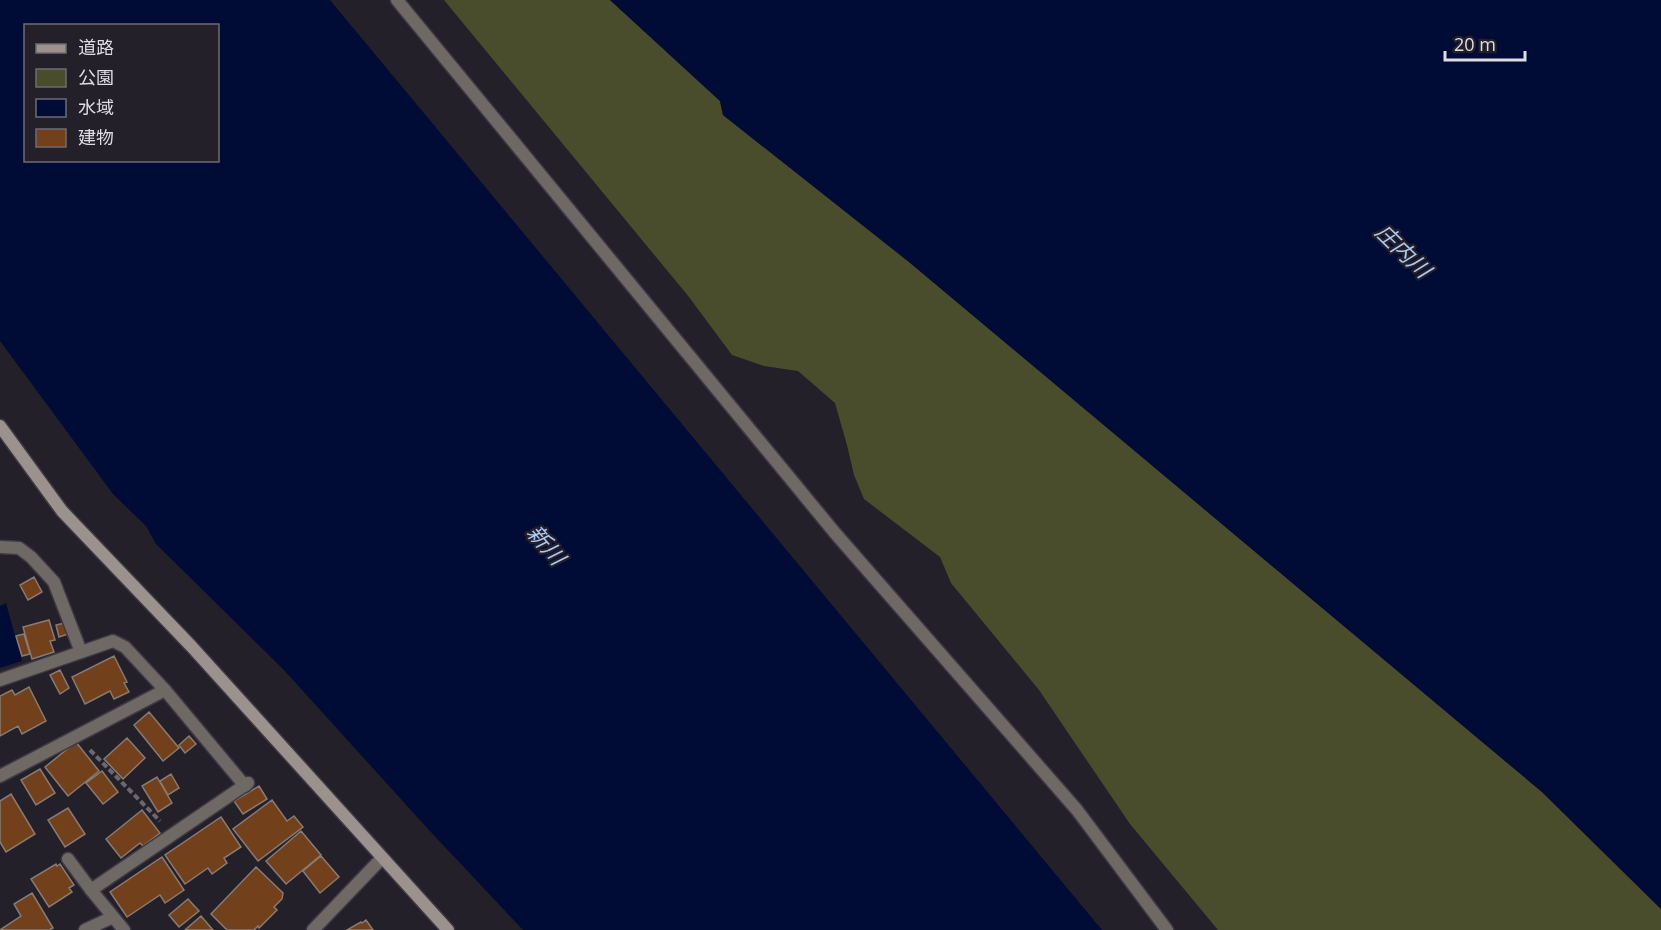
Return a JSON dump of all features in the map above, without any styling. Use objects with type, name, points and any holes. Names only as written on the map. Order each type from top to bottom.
[{"type":"street","points":[[397,0],[835,533],[1077,810],[1167,930]]},
{"type":"street","points":[[0,426],[62,511],[192,647],[448,930]]},
{"type":"street","points":[[0,547],[19,548],[31,557],[54,582],[81,652]]},
{"type":"street","points":[[0,680],[113,641],[125,646],[247,785],[91,890]]},
{"type":"street","points":[[0,776],[165,690]]},
{"type":"street","points":[[313,930],[382,858]]},
{"type":"street","points":[[68,859],[124,930]]},
{"type":"street","points":[[85,930],[113,917]]},
{"type":"path","points":[[77,736],[173,835]]},
{"type":"green space","points":[[444,0],[610,0],[720,101],[723,115],[909,262],[1542,792],[1661,909],[1661,930],[1218,930],[1130,824],[1039,690],[951,583],[940,557],[864,499],[854,475],[835,403],[798,371],[764,366],[732,355],[689,297]]},
{"type":"water","name":"新川","points":[[0,0],[330,0],[1102,930],[523,930],[283,669],[156,544],[146,526],[113,494],[0,341]]},
{"type":"water","name":"庄内川","points":[[610,0],[1661,0],[1661,909],[1542,792],[909,262],[723,115],[720,101]]},
{"type":"water","points":[[6,603],[22,661],[0,668],[0,606]]},
{"type":"building","points":[[34,577],[42,592],[28,600],[20,585]]},
{"type":"building","points":[[49,620],[55,640],[50,641],[54,652],[32,659],[23,627]]},
{"type":"building","points":[[65,623],[68,634],[59,637],[56,625]]},
{"type":"building","points":[[24,634],[30,654],[22,656],[16,636]]},
{"type":"building","points":[[114,656],[127,682],[124,683],[129,692],[114,699],[110,691],[85,704],[72,677]]},
{"type":"building","points":[[60,670],[69,688],[60,694],[50,675]]},
{"type":"building","points":[[29,687],[46,721],[22,734],[18,726],[0,736],[0,696],[12,690],[15,695]]},
{"type":"building","points":[[149,712],[179,748],[163,761],[134,725]]},
{"type":"building","points":[[189,736],[196,744],[185,753],[179,745]]},
{"type":"building","points":[[127,738],[145,758],[123,779],[104,759]]},
{"type":"building","points":[[76,742],[99,771],[68,796],[45,767]]},
{"type":"building","points":[[40,769],[55,793],[36,805],[21,780]]},
{"type":"building","points":[[102,771],[118,792],[103,804],[86,783]]},
{"type":"building","points":[[171,774],[179,788],[168,795],[160,781]]},
{"type":"building","points":[[157,777],[172,803],[158,812],[142,786]]},
{"type":"building","points":[[259,786],[267,799],[243,814],[234,801]]},
{"type":"building","points":[[11,794],[35,834],[6,852],[0,842],[0,801]]},
{"type":"building","points":[[272,800],[287,821],[294,816],[303,827],[258,861],[233,829]]},
{"type":"building","points":[[68,808],[85,834],[65,847],[48,820]]},
{"type":"building","points":[[142,810],[160,833],[143,846],[140,843],[121,858],[106,839]]},
{"type":"building","points":[[221,817],[241,847],[224,858],[227,863],[212,874],[208,868],[185,884],[165,855]]},
{"type":"building","points":[[301,831],[321,855],[286,884],[266,861]]},
{"type":"building","points":[[321,856],[339,877],[320,893],[303,871]]},
{"type":"building","points":[[162,857],[184,890],[165,903],[160,895],[127,917],[110,892]]},
{"type":"building","points":[[56,864],[57,866],[60,864],[74,885],[69,888],[72,892],[49,907],[31,879]]},
{"type":"building","points":[[256,867],[283,893],[282,899],[274,907],[277,910],[254,930],[227,930],[211,914]]},
{"type":"building","points":[[32,893],[53,928],[49,930],[0,930],[21,916],[14,904]]},
{"type":"building","points":[[188,899],[199,911],[179,927],[169,915]]},
{"type":"building","points":[[201,916],[213,930],[185,930]]},
{"type":"building","points":[[366,920],[373,930],[347,930],[362,923]]}]
